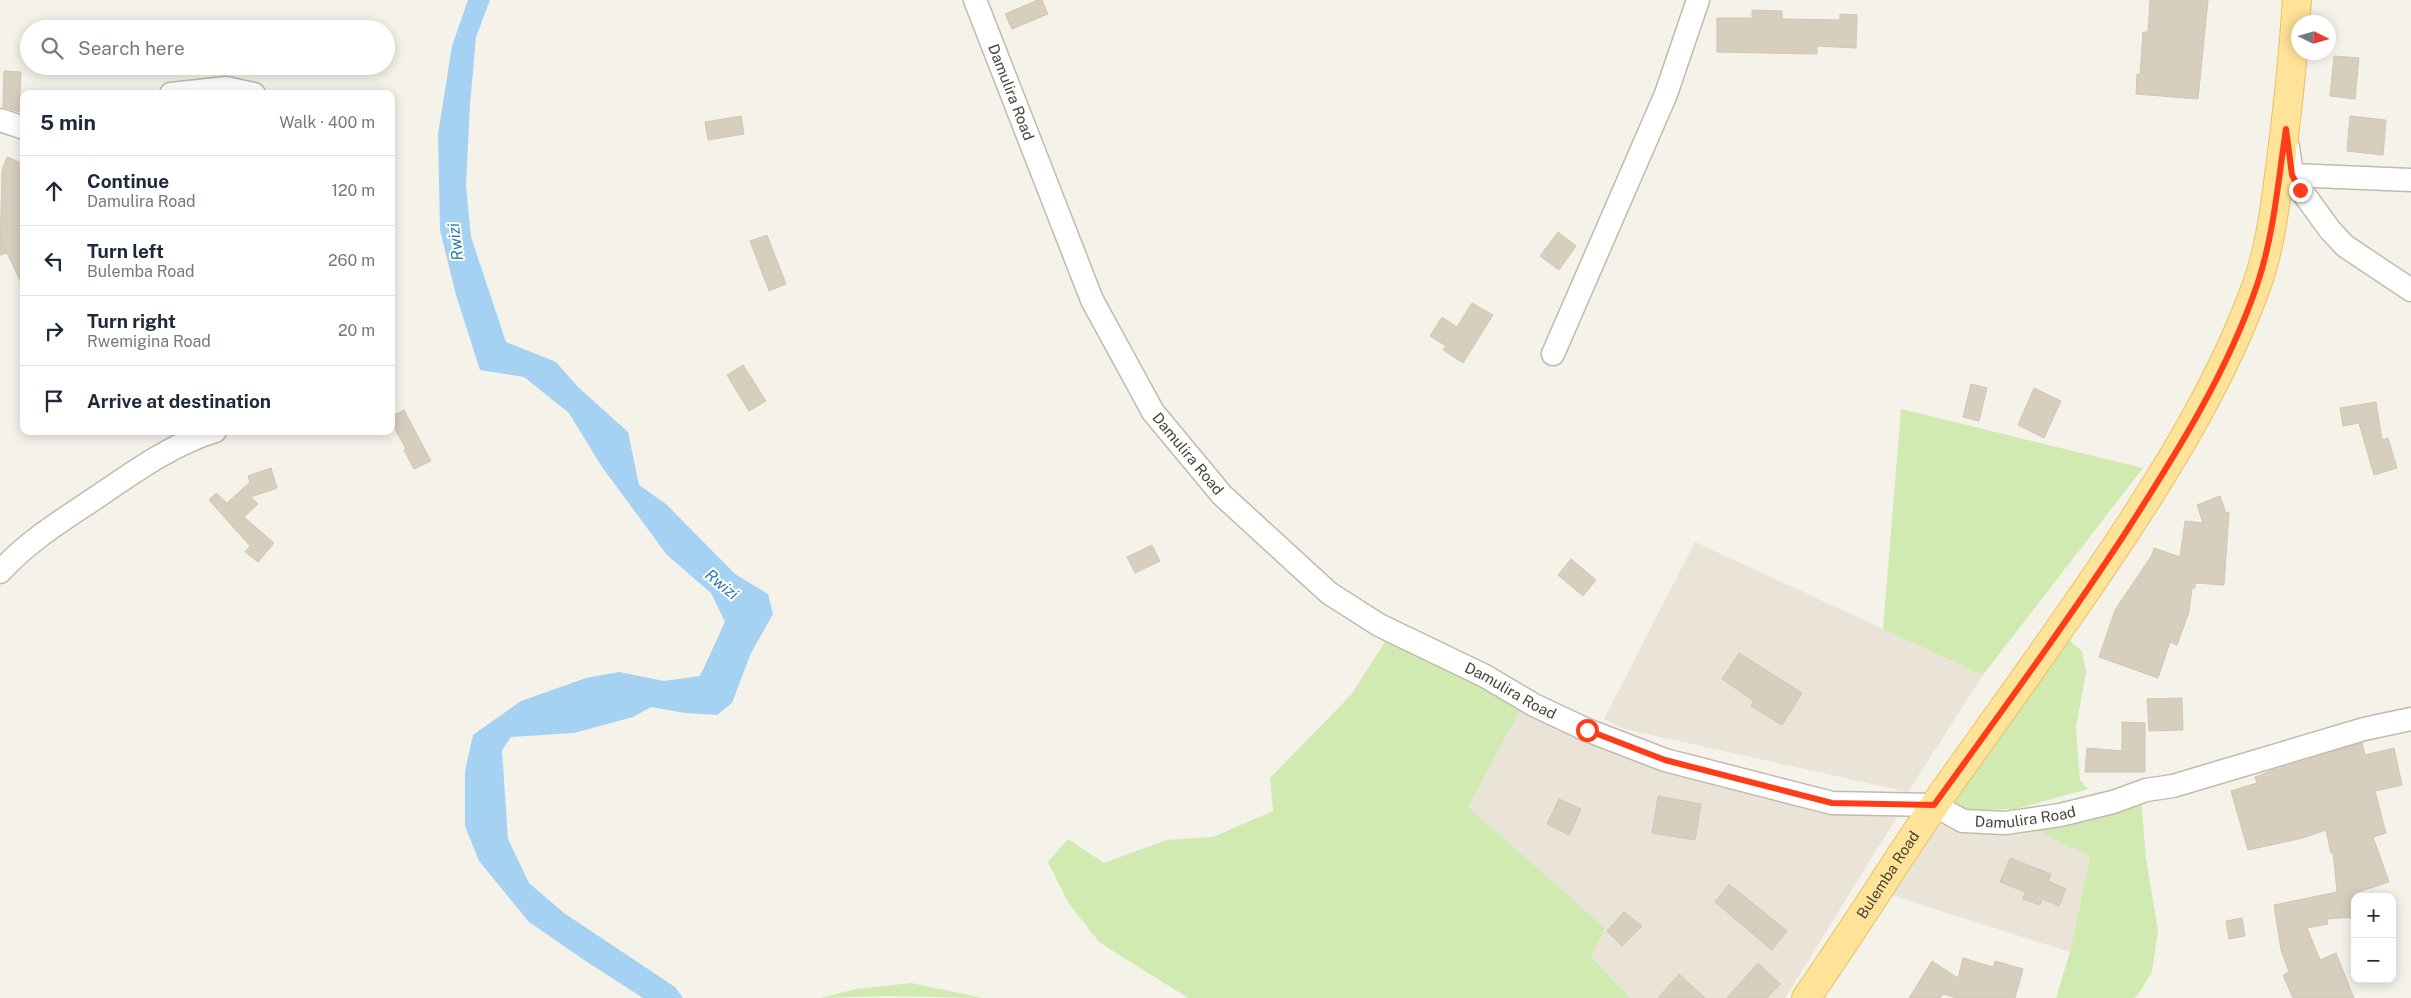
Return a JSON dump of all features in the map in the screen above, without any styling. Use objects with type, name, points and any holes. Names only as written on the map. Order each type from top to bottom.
[{"type":"main road","name":"Bulemba Road","points":[[1806,998],[1847,940],[1934,805],[2077,606],[2168,467],[2205,402],[2257,285],[2273,219],[2286,129],[2298,0]]},
{"type":"street","name":"Damulira Road","points":[[975,0],[1092,300],[1153,412],[1222,495],[1329,594],[1379,625],[1485,676],[1534,705],[1587,730],[1665,760],[1832,803],[1934,805],[1963,821],[2005,823],[2053,816],[2113,802],[2146,790],[2173,786],[2364,729],[2411,719]]},
{"type":"street","points":[[1553,354],[1666,94],[1698,0]]},
{"type":"street","points":[[208,90],[226,88],[235,90]]},
{"type":"street","points":[[0,120],[20,127]]},
{"type":"street","points":[[2286,129],[2292,175],[2317,213],[2345,246],[2411,290]]},
{"type":"street","points":[[2292,175],[2411,180]]},
{"type":"street","points":[[0,572],[35,538],[113,486],[184,444],[206,435]]},
{"type":"shaded area","points":[[1695,542],[1983,675],[1908,792],[1624,729],[1604,719]]},
{"type":"shaded area","points":[[1524,703],[1639,755],[1897,817],[1785,998],[1630,998],[1591,957],[1468,807]]},
{"type":"shaded area","points":[[1934,822],[2027,826],[2090,855],[2070,952],[1884,893]]},
{"type":"green space","points":[[1901,409],[2143,468],[1983,675],[1883,629]]},
{"type":"green space","points":[[2057,630],[2082,651],[2086,672],[2076,727],[2080,780],[2088,789],[2016,809],[1970,810],[1942,801]]},
{"type":"green space","points":[[1388,637],[1524,703],[1468,807],[1605,928],[1591,957],[1630,998],[1188,998],[1099,942],[1068,902],[1048,862],[1068,839],[1104,863],[1166,840],[1213,837],[1273,811],[1270,778],[1351,695]]},
{"type":"green space","points":[[2141,797],[2146,858],[2158,930],[2152,972],[2138,995],[2134,998],[2056,998],[2070,952],[2090,856],[2027,826]]},
{"type":"green space","points":[[911,983],[983,998],[888,996],[820,998],[856,989]]},
{"type":"water","name":"Rwizi","points":[[468,0],[490,0],[476,37],[470,105],[466,186],[471,237],[506,342],[556,362],[578,387],[628,432],[639,485],[666,504],[735,574],[768,594],[773,614],[751,653],[732,703],[717,715],[685,713],[651,707],[633,717],[574,733],[511,737],[502,750],[508,839],[529,883],[564,913],[675,987],[683,998],[643,998],[529,922],[479,861],[465,826],[465,771],[473,735],[521,701],[586,678],[619,672],[664,681],[700,676],[725,622],[711,593],[667,555],[602,467],[569,413],[524,377],[480,370],[456,295],[440,230],[438,134],[452,46]]},
{"type":"building","points":[[1042,0],[1048,14],[1012,29],[1005,14]]},
{"type":"building","points":[[2150,0],[2208,0],[2198,99],[2136,94],[2137,74],[2140,75],[2143,32],[2148,32]]},
{"type":"building","points":[[1752,10],[1782,11],[1782,19],[1840,20],[1840,14],[1857,15],[1856,48],[1817,46],[1817,54],[1717,52],[1717,18],[1752,18]]},
{"type":"building","points":[[2336,56],[2359,58],[2355,99],[2330,96],[2334,60],[2336,60]]},
{"type":"building","points":[[4,71],[20,72],[19,112],[3,107]]},
{"type":"building","points":[[741,116],[744,134],[708,140],[705,122]]},
{"type":"building","points":[[2350,116],[2386,120],[2383,155],[2347,151]]},
{"type":"building","points":[[7,157],[20,162],[20,281],[7,253],[0,255],[2,170]]},
{"type":"building","points":[[1558,232],[1576,246],[1559,270],[1540,256]]},
{"type":"building","points":[[767,235],[786,284],[769,291],[750,241]]},
{"type":"building","points":[[1472,303],[1493,315],[1463,363],[1443,350],[1446,346],[1430,336],[1442,317],[1457,327]]},
{"type":"building","points":[[743,365],[766,401],[749,411],[727,375]]},
{"type":"building","points":[[1971,384],[1987,388],[1979,421],[1963,417]]},
{"type":"building","points":[[2034,388],[2061,401],[2044,438],[2018,425]]},
{"type":"building","points":[[2376,402],[2382,440],[2388,438],[2397,468],[2374,475],[2359,423],[2343,426],[2340,408]]},
{"type":"building","points":[[404,410],[431,461],[414,469],[395,429],[395,415]]},
{"type":"building","points":[[271,468],[277,488],[251,497],[258,504],[244,517],[274,543],[258,562],[245,552],[250,546],[209,500],[216,493],[227,503],[250,482],[248,476]]},
{"type":"building","points":[[2220,496],[2226,513],[2229,512],[2224,585],[2195,583],[2195,588],[2192,588],[2189,612],[2177,645],[2170,642],[2158,678],[2099,657],[2115,610],[2152,555],[2154,548],[2180,557],[2185,521],[2203,523],[2197,505]]},
{"type":"building","points":[[1152,545],[1160,561],[1135,573],[1127,557]]},
{"type":"building","points":[[1571,559],[1596,580],[1583,596],[1558,575]]},
{"type":"building","points":[[1739,653],[1802,693],[1782,725],[1751,706],[1754,701],[1722,679]]},
{"type":"building","points":[[2182,698],[2183,730],[2149,731],[2147,699]]},
{"type":"building","points":[[2122,722],[2145,723],[2145,772],[2085,772],[2087,748],[2122,751]]},
{"type":"building","points":[[2362,743],[2365,755],[2394,748],[2402,785],[2375,791],[2386,833],[2373,837],[2389,882],[2351,893],[2351,917],[2327,919],[2328,924],[2307,928],[2320,960],[2336,953],[2354,998],[2293,998],[2283,975],[2289,972],[2281,950],[2274,905],[2337,892],[2333,852],[2331,853],[2326,830],[2303,838],[2248,850],[2231,791],[2257,783],[2255,777]]},
{"type":"building","points":[[1658,796],[1701,804],[1695,840],[1652,833]]},
{"type":"building","points":[[1559,799],[1581,809],[1569,835],[1547,824]]},
{"type":"building","points":[[2010,858],[2051,874],[2048,881],[2066,889],[2059,906],[2042,899],[2040,905],[2023,899],[2025,892],[2000,882]]},
{"type":"building","points":[[1729,884],[1787,931],[1772,950],[1715,902]]},
{"type":"building","points":[[1624,912],[1642,926],[1622,946],[1607,931]]},
{"type":"building","points":[[2242,918],[2245,936],[2229,939],[2226,921]]},
{"type":"building","points":[[1963,958],[1993,967],[1995,961],[2023,969],[2015,998],[1956,998],[1943,994],[1940,998],[1909,998],[1932,961],[1958,978]]},
{"type":"building","points":[[1758,963],[1780,984],[1767,998],[1727,998]]},
{"type":"building","points":[[1679,974],[1705,998],[1658,998]]},
{"type":"route","points":[[1587,730],[1665,760],[1832,803],[1934,805],[2077,606],[2168,467],[2205,402],[2257,285],[2273,219],[2286,129],[2292,175],[2300,190]]}]
